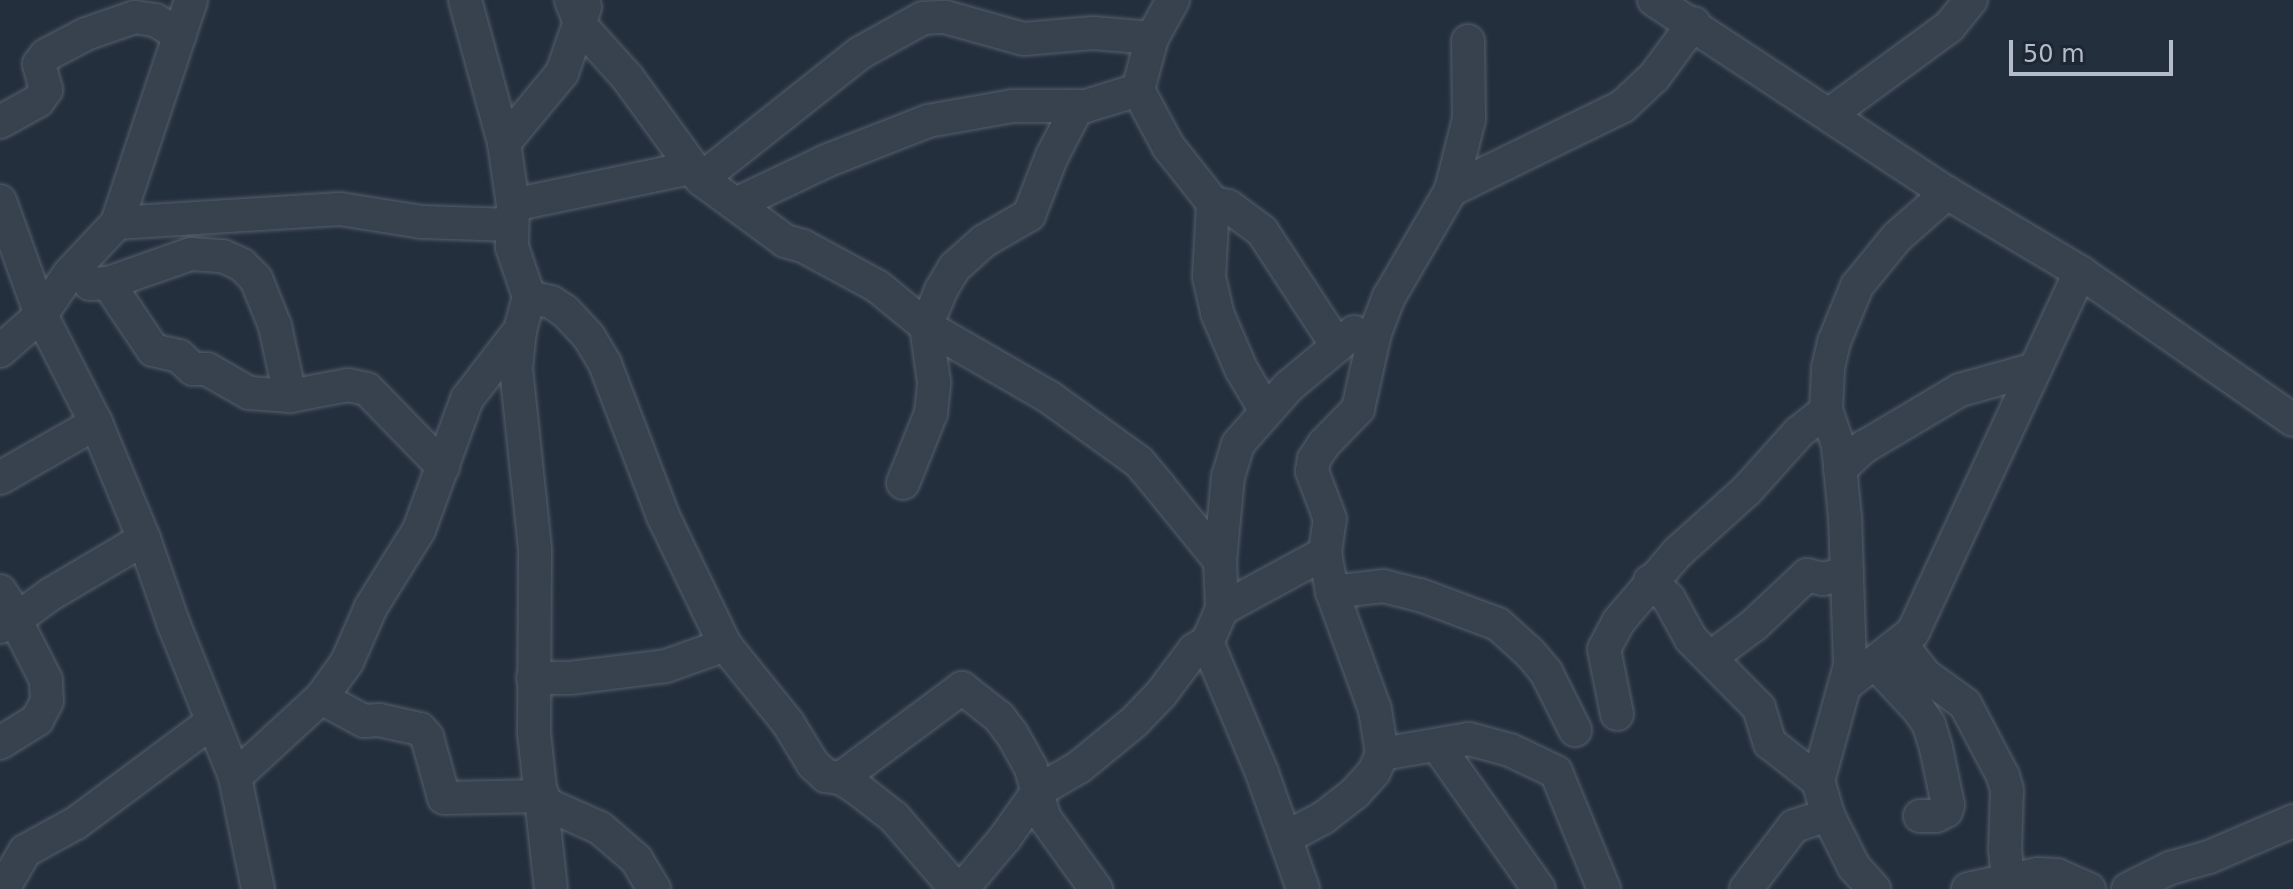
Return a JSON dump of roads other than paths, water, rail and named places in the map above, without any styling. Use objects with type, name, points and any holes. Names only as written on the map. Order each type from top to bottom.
[{"type":"street","points":[[0,351],[41,315],[69,274],[117,223],[191,0]]},
{"type":"street","points":[[465,0],[504,143],[513,215],[512,247],[529,297],[520,330],[516,368],[535,550],[534,733],[551,889]]},
{"type":"street","points":[[1173,0],[1152,38],[1138,90],[1168,146],[1213,203],[1228,206],[1262,231],[1336,344]]},
{"type":"street","points":[[1654,0],[1694,23],[1947,193],[2080,272],[2293,420]]},
{"type":"street","points":[[1830,114],[1949,27],[1971,0]]},
{"type":"street","points":[[504,143],[562,73],[580,9]]},
{"type":"street","points":[[580,9],[696,174],[785,241],[803,246],[877,286],[926,326],[1049,397],[1139,462],[1220,561]]},
{"type":"street","points":[[117,223],[340,209],[422,222],[513,215],[696,174],[918,9],[1024,39],[1093,33],[1152,38]]},
{"type":"street","points":[[0,122],[38,101],[46,90],[39,64],[46,55],[86,34],[135,17],[155,20],[180,35]]},
{"type":"street","points":[[1451,190],[1623,106],[1654,77],[1694,23]]},
{"type":"street","points":[[1285,838],[1323,818],[1355,793],[1374,772],[1382,754],[1375,710],[1332,592],[1325,553],[1330,519],[1312,471],[1314,459],[1358,409],[1381,317],[1395,286],[1451,190],[1469,119],[1468,41]]},
{"type":"street","points":[[736,204],[826,161],[928,121],[1013,106],[1078,106],[1107,102],[1138,90]]},
{"type":"street","points":[[903,483],[931,413],[934,382],[926,326],[955,267],[984,241],[1029,215],[1052,156],[1078,106]]},
{"type":"street","points":[[1874,889],[1854,867],[1828,815],[1818,781],[1847,684],[1850,639],[1838,445],[1826,411],[1828,368],[1834,342],[1857,286],[1897,237],[1947,193]]},
{"type":"street","points":[[0,201],[41,315],[96,423],[144,539],[235,777],[258,889]]},
{"type":"street","points":[[1213,203],[1209,277],[1217,313],[1241,369],[1266,411]]},
{"type":"street","points":[[69,274],[98,286],[191,254],[223,256],[242,265],[256,279],[275,326],[290,396]]},
{"type":"street","points":[[1847,684],[1913,632],[1934,593],[2080,272]]},
{"type":"street","points":[[108,283],[153,350],[179,356],[193,369],[207,369],[249,393],[290,396],[348,385],[367,389],[443,467]]},
{"type":"street","points":[[529,297],[551,302],[565,311],[589,337],[605,364],[663,516],[725,645],[788,723],[813,764],[826,776],[841,778],[894,817],[959,889],[1005,838],[1038,791],[1092,757],[1134,722],[1161,694],[1194,650],[1207,642],[1222,609],[1221,522],[1238,444],[1266,411],[1336,344],[1381,317]]},
{"type":"street","points":[[235,777],[321,698],[347,662],[371,607],[419,530],[467,399],[520,330]]},
{"type":"street","points":[[1840,469],[1864,447],[1960,390],[2035,369]]},
{"type":"street","points":[[1510,750],[1622,717],[1604,649],[1609,636],[1650,581],[1747,490],[1799,432],[1826,411]]},
{"type":"street","points":[[0,478],[96,423]]},
{"type":"street","points":[[9,622],[144,539]]},
{"type":"street","points":[[1222,609],[1325,553]]},
{"type":"street","points":[[1710,658],[1764,616],[1807,575],[1823,579],[1847,573]]},
{"type":"street","points":[[1650,581],[1669,599],[1684,629],[1759,708],[1770,743],[1818,781]]},
{"type":"street","points":[[1332,592],[1383,586],[1420,595],[1498,624],[1546,672],[1575,730]]},
{"type":"street","points":[[0,591],[9,622]]},
{"type":"street","points":[[0,743],[37,720],[47,701],[46,680],[17,623],[9,622]]},
{"type":"street","points":[[1207,642],[1303,889]]},
{"type":"street","points":[[1901,644],[1925,675],[1965,704],[2003,776],[2007,790],[2005,849],[2008,880]]},
{"type":"street","points":[[533,678],[570,678],[666,666],[725,645]]},
{"type":"street","points":[[1876,664],[1919,710],[1932,737],[1948,805],[1946,811],[1936,816],[1920,816]]},
{"type":"street","points":[[841,778],[962,688],[999,717],[1012,734],[1031,768],[1044,817],[1096,889]]},
{"type":"street","points":[[321,698],[364,721],[379,720],[420,729],[427,737],[444,798],[543,799],[600,828],[636,859],[654,889]]},
{"type":"street","points":[[3,889],[25,851],[44,837],[76,823],[212,722]]},
{"type":"street","points":[[1382,754],[1469,739],[1510,750],[1559,775],[1604,889]]},
{"type":"street","points":[[1437,745],[1539,889]]},
{"type":"street","points":[[1746,889],[1794,826],[1828,815]]},
{"type":"street","points":[[2128,889],[2170,868],[2209,857],[2293,821]]},
{"type":"street","points":[[1968,889],[2008,880],[2057,875],[2089,889]]}]
